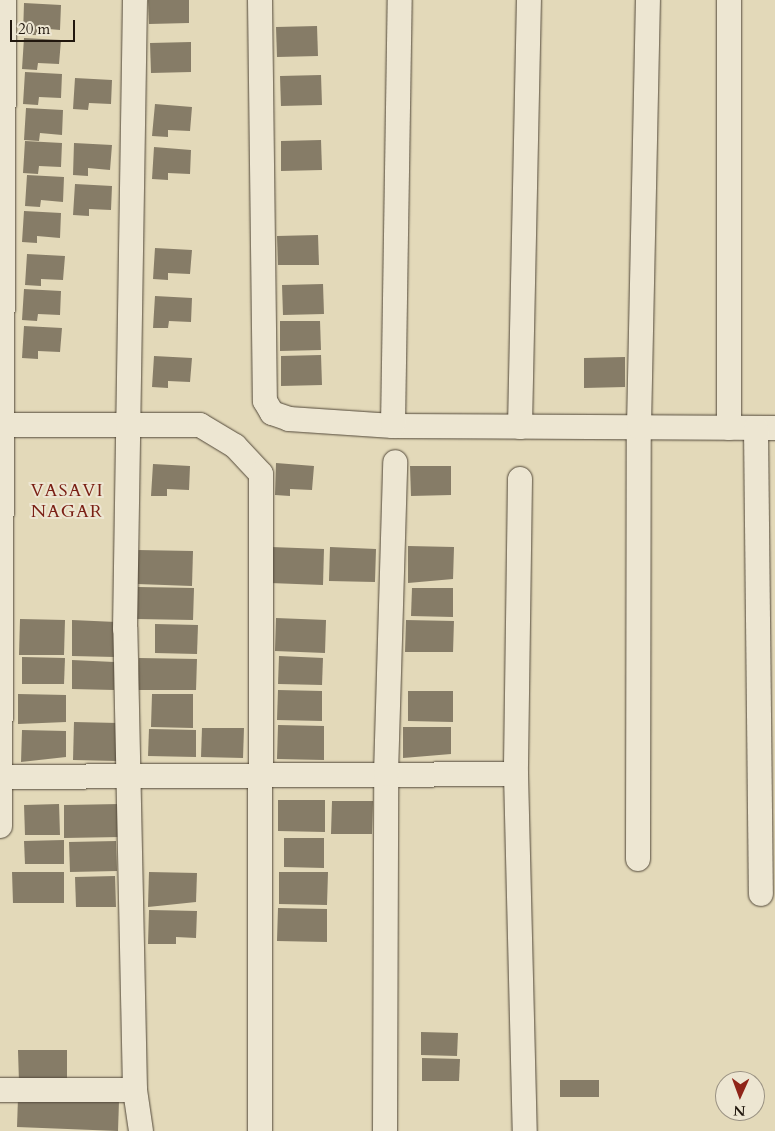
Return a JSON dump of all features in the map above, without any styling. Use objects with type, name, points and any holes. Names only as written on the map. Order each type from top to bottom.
[{"type":"street","points":[[0,826],[4,0]]},
{"type":"street","points":[[135,0],[130,425],[125,629],[135,1090],[141,1131]]},
{"type":"street","points":[[260,0],[265,401],[272,413],[289,419],[393,426],[766,428],[761,894]]},
{"type":"street","points":[[393,426],[400,0]]},
{"type":"street","points":[[520,427],[528,0]]},
{"type":"street","points":[[638,859],[639,427],[648,0]]},
{"type":"street","points":[[729,0],[729,428]]},
{"type":"street","points":[[1,425],[200,425],[235,446],[261,474],[260,1131]]},
{"type":"street","points":[[386,1131],[386,774],[395,462]]},
{"type":"street","points":[[520,479],[516,774],[525,1131]]},
{"type":"street","points":[[0,777],[129,779],[386,774],[516,774]]},
{"type":"street","points":[[0,1090],[135,1090]]},
{"type":"building","points":[[148,0],[189,0],[189,23],[149,24]]},
{"type":"building","points":[[24,3],[61,5],[60,30],[38,28],[38,35],[23,35]]},
{"type":"building","points":[[317,26],[318,56],[277,57],[276,27]]},
{"type":"building","points":[[24,38],[61,40],[59,64],[38,63],[37,70],[22,69]]},
{"type":"building","points":[[191,42],[191,72],[151,73],[150,43]]},
{"type":"building","points":[[25,72],[62,74],[61,98],[39,97],[38,105],[23,104]]},
{"type":"building","points":[[321,75],[322,105],[281,106],[280,76]]},
{"type":"building","points":[[75,78],[112,80],[111,104],[89,103],[88,110],[73,109]]},
{"type":"building","points":[[155,104],[192,107],[190,131],[168,130],[168,137],[152,136]]},
{"type":"building","points":[[26,108],[63,110],[62,135],[40,133],[39,141],[24,140]]},
{"type":"building","points":[[321,140],[322,170],[281,171],[281,141]]},
{"type":"building","points":[[25,141],[62,143],[61,167],[39,166],[38,174],[23,173]]},
{"type":"building","points":[[74,143],[112,145],[110,170],[88,168],[88,176],[73,175]]},
{"type":"building","points":[[154,147],[191,150],[190,174],[168,173],[168,180],[152,179]]},
{"type":"building","points":[[27,175],[64,177],[63,202],[41,200],[40,207],[25,206]]},
{"type":"building","points":[[75,184],[112,186],[111,210],[89,209],[89,216],[73,215]]},
{"type":"building","points":[[24,211],[61,213],[60,238],[37,236],[37,243],[22,242]]},
{"type":"building","points":[[318,235],[319,265],[278,265],[277,236]]},
{"type":"building","points":[[155,248],[192,250],[190,274],[168,273],[168,280],[153,279]]},
{"type":"building","points":[[27,254],[65,256],[63,280],[41,279],[41,286],[25,285]]},
{"type":"building","points":[[323,284],[324,314],[283,315],[282,285]]},
{"type":"building","points":[[24,289],[61,291],[60,315],[38,314],[37,321],[22,320]]},
{"type":"building","points":[[155,296],[192,298],[191,322],[169,321],[168,328],[153,328]]},
{"type":"building","points":[[280,321],[320,321],[321,350],[280,351]]},
{"type":"building","points":[[24,326],[62,328],[60,352],[38,351],[38,359],[22,358]]},
{"type":"building","points":[[321,355],[322,385],[281,386],[281,356]]},
{"type":"building","points":[[154,356],[192,358],[190,382],[168,381],[168,388],[152,387]]},
{"type":"building","points":[[625,357],[625,387],[584,388],[584,358]]},
{"type":"building","points":[[276,463],[314,466],[312,490],[290,489],[290,496],[275,495]]},
{"type":"building","points":[[153,464],[190,466],[189,490],[167,489],[167,496],[151,496]]},
{"type":"building","points":[[410,466],[451,466],[451,495],[411,496]]},
{"type":"building","points":[[408,546],[454,547],[453,579],[408,583]]},
{"type":"building","points":[[271,547],[324,549],[323,585],[270,583]]},
{"type":"building","points":[[330,547],[376,549],[375,582],[329,581]]},
{"type":"building","points":[[137,550],[193,551],[192,586],[137,584]]},
{"type":"building","points":[[138,587],[194,588],[193,620],[137,619]]},
{"type":"building","points":[[412,588],[453,588],[453,617],[411,616]]},
{"type":"building","points":[[276,618],[326,620],[325,653],[275,651]]},
{"type":"building","points":[[20,619],[65,620],[64,655],[19,655]]},
{"type":"building","points":[[72,620],[116,622],[115,657],[72,656]]},
{"type":"building","points":[[406,620],[454,621],[453,652],[405,652]]},
{"type":"building","points":[[155,624],[198,625],[197,654],[155,653]]},
{"type":"building","points":[[279,656],[323,658],[322,685],[278,684]]},
{"type":"building","points":[[22,657],[65,658],[64,684],[22,684]]},
{"type":"building","points":[[139,658],[197,659],[196,690],[138,690]]},
{"type":"building","points":[[72,660],[114,662],[114,690],[72,689]]},
{"type":"building","points":[[278,690],[322,691],[322,721],[277,720]]},
{"type":"building","points":[[408,691],[453,691],[453,722],[408,721]]},
{"type":"building","points":[[18,694],[66,695],[66,722],[18,724]]},
{"type":"building","points":[[152,694],[193,694],[193,728],[151,727]]},
{"type":"building","points":[[74,722],[118,723],[117,761],[73,760]]},
{"type":"building","points":[[278,725],[324,726],[324,760],[277,759]]},
{"type":"building","points":[[403,727],[451,727],[451,754],[403,758]]},
{"type":"building","points":[[202,728],[244,728],[243,758],[201,757]]},
{"type":"building","points":[[149,729],[196,730],[196,757],[148,756]]},
{"type":"building","points":[[22,730],[66,731],[66,757],[21,762]]},
{"type":"building","points":[[278,800],[325,800],[325,832],[278,831]]},
{"type":"building","points":[[332,801],[373,801],[372,834],[331,834]]},
{"type":"building","points":[[59,804],[60,835],[25,835],[24,805]]},
{"type":"building","points":[[120,804],[121,837],[64,838],[64,805]]},
{"type":"building","points":[[284,838],[324,838],[324,868],[284,867]]},
{"type":"building","points":[[64,840],[64,864],[25,864],[24,841]]},
{"type":"building","points":[[116,841],[117,871],[70,872],[69,842]]},
{"type":"building","points":[[12,872],[64,872],[64,903],[13,903]]},
{"type":"building","points":[[149,872],[197,873],[196,902],[148,907]]},
{"type":"building","points":[[279,872],[328,872],[327,905],[279,904]]},
{"type":"building","points":[[115,876],[116,907],[76,907],[75,877]]},
{"type":"building","points":[[278,908],[327,909],[327,942],[277,941]]},
{"type":"building","points":[[149,910],[197,911],[196,938],[176,937],[176,944],[148,944]]},
{"type":"building","points":[[421,1032],[458,1033],[457,1056],[421,1055]]},
{"type":"building","points":[[18,1050],[67,1050],[67,1082],[19,1083]]},
{"type":"building","points":[[422,1058],[460,1059],[459,1081],[422,1081]]},
{"type":"building","points":[[560,1080],[599,1080],[599,1097],[560,1097]]},
{"type":"building","points":[[18,1098],[119,1101],[118,1131],[17,1127]]},
{"type":"district","name":"VASAVI NAGAR","points":[[67,502]]}]
